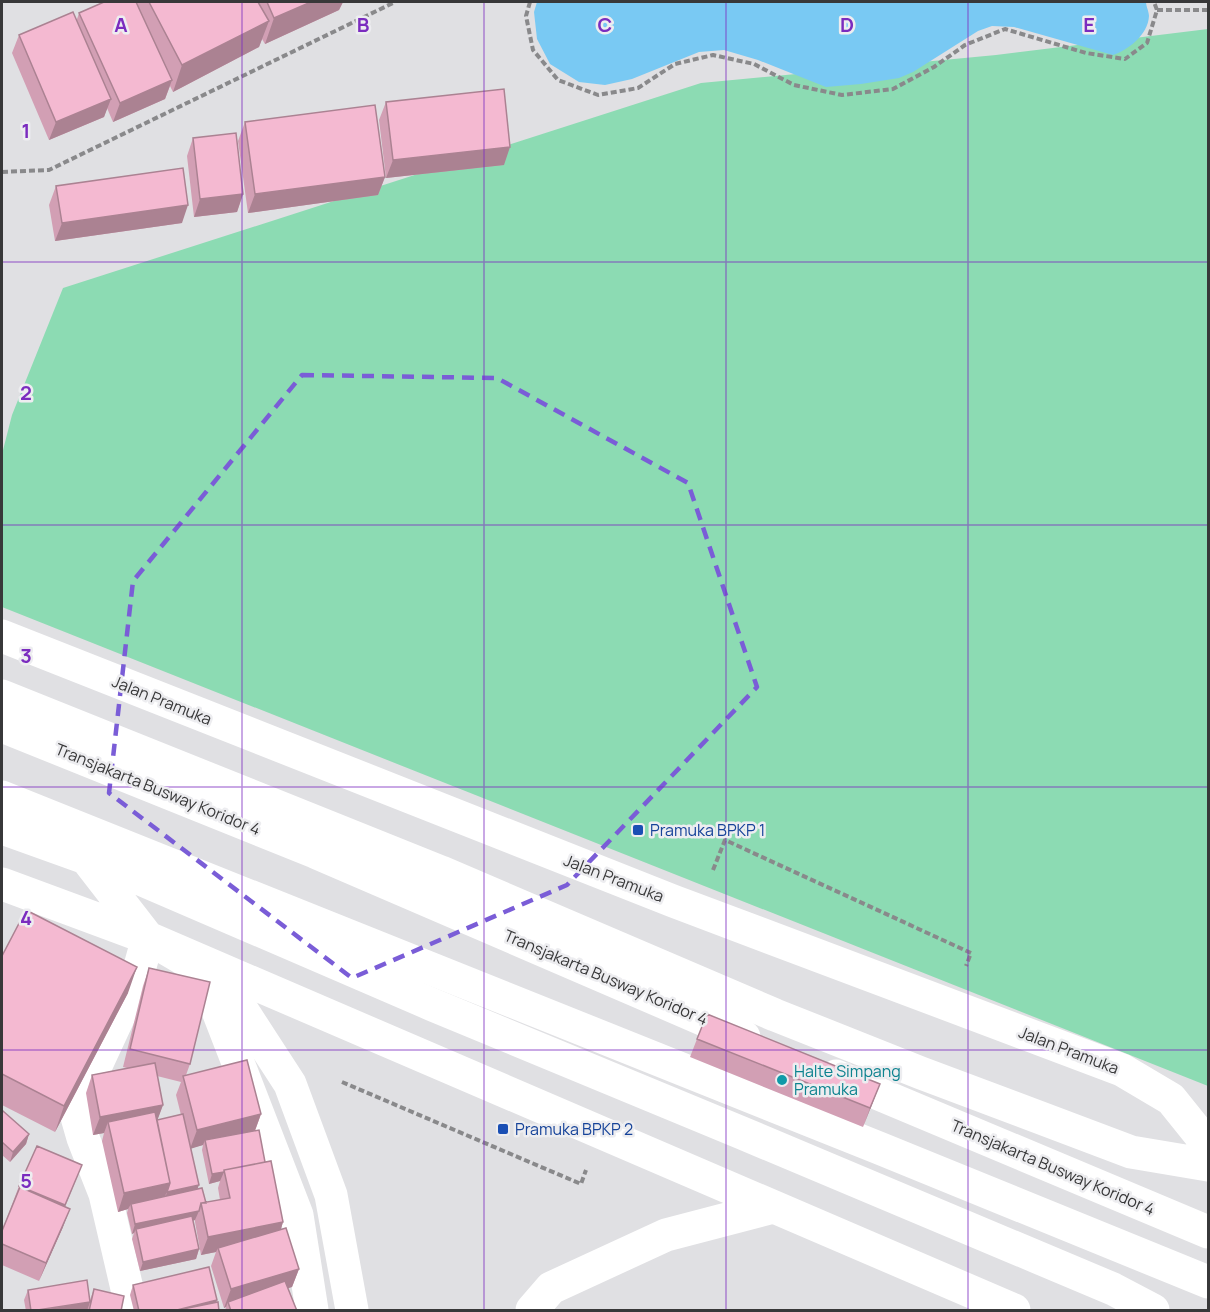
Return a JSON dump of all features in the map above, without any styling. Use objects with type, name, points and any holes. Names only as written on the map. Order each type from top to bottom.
[{"type":"main road","name":"Jalan Pramuka","points":[[2,636],[604,874],[1122,1070],[1171,1100],[1209,1145]]},
{"type":"main road","points":[[2,696],[441,872],[775,1015],[921,1073],[1131,1152],[1209,1164]]},
{"type":"main road","name":"Transjakarta Busway Koridor 4","points":[[2,726],[315,852],[769,1048]]},
{"type":"main road","points":[[2,797],[1209,1282]]},
{"type":"main road","points":[[2,828],[122,871],[433,1005],[742,1132],[1113,1290],[1153,1311]]},
{"type":"main road","points":[[86,858],[148,938],[189,962],[242,1010],[290,1084],[332,1195],[352,1311]]},
{"type":"main road","points":[[2,884],[148,938],[1014,1311]]},
{"type":"main road","points":[[132,1311],[105,1194],[76,1117],[80,1100],[137,978],[148,938]]},
{"type":"main road","points":[[204,975],[297,1215],[312,1311]]},
{"type":"main road","name":"Transjakarta Busway Koridor 4","points":[[813,1066],[1209,1232]]},
{"type":"main road","points":[[532,1311],[551,1288],[666,1235],[773,1207]]},
{"type":"path","points":[[2,172],[49,170],[395,2]]},
{"type":"path","points":[[530,2],[526,16],[533,50],[558,80],[598,95],[638,88],[675,64],[713,55],[754,64],[794,84],[842,95],[893,90],[934,67],[965,45],[1005,29],[1086,53],[1125,59],[1147,43],[1156,10],[1154,2]]},
{"type":"path","points":[[1156,10],[1209,10]]},
{"type":"path","points":[[720,852],[725,840],[971,953],[949,1005]]},
{"type":"path","points":[[342,1082],[580,1184],[585,1173]]},
{"type":"highlighted area","points":[[302,375],[497,378],[688,483],[757,687],[567,885],[352,978],[109,793],[133,581]]},
{"type":"green space","points":[[1208,29],[1208,1086],[2,607],[2,454],[12,415],[63,288],[701,83],[996,55]]},
{"type":"water","points":[[537,2],[1146,2],[1149,16],[1145,29],[1136,41],[1113,55],[1014,27],[992,26],[978,31],[913,72],[899,78],[861,84],[826,87],[758,60],[724,50],[699,52],[632,79],[605,85],[579,82],[550,64],[537,39],[534,12]]},
{"type":"building","points":[[104,2],[136,2],[172,80],[120,103],[79,13]]},
{"type":"building","points":[[149,2],[258,2],[269,21],[182,65]]},
{"type":"building","points":[[267,2],[311,2],[274,18]]},
{"type":"building","points":[[73,12],[111,99],[56,122],[19,35]]},
{"type":"building","points":[[504,89],[510,147],[393,160],[386,102]]},
{"type":"building","points":[[375,105],[385,177],[255,194],[245,122]]},
{"type":"building","points":[[236,133],[243,194],[200,199],[193,138]]},
{"type":"building","points":[[183,168],[188,205],[62,223],[56,186]]},
{"type":"building","points":[[26,910],[137,967],[64,1106],[2,1074],[2,956]]},
{"type":"building","points":[[149,968],[210,982],[190,1064],[130,1049]]},
{"type":"building","points":[[707,1014],[880,1084],[870,1108],[697,1039]]},
{"type":"building","points":[[247,1060],[261,1114],[197,1130],[183,1076]]},
{"type":"building","points":[[155,1063],[163,1105],[100,1117],[92,1075]]},
{"type":"building","points":[[3,1111],[29,1134],[13,1152],[2,1142]]},
{"type":"building","points":[[155,1112],[170,1183],[124,1193],[108,1122]]},
{"type":"building","points":[[183,1114],[199,1185],[167,1192],[170,1183],[157,1120]]},
{"type":"building","points":[[259,1130],[265,1162],[212,1174],[205,1140]]},
{"type":"building","points":[[37,1146],[82,1165],[65,1205],[19,1186]]},
{"type":"building","points":[[271,1161],[283,1222],[208,1237],[201,1203],[230,1198],[224,1170]]},
{"type":"building","points":[[20,1187],[70,1209],[46,1263],[2,1244],[2,1231]]},
{"type":"building","points":[[202,1188],[206,1203],[201,1203],[199,1211],[135,1224],[131,1204]]},
{"type":"building","points":[[192,1216],[199,1249],[143,1262],[136,1229]]},
{"type":"building","points":[[286,1228],[299,1269],[231,1289],[218,1248]]},
{"type":"building","points":[[209,1267],[217,1300],[173,1311],[139,1311],[133,1285]]},
{"type":"building","points":[[87,1280],[90,1302],[31,1311],[28,1290]]},
{"type":"building","points":[[285,1281],[297,1311],[231,1311],[228,1302]]},
{"type":"building","points":[[94,1289],[124,1296],[121,1311],[89,1311]]},
{"type":"building","points":[[218,1302],[219,1311],[173,1311]]},
{"type":"place","name":"Pramuka BPKP 1","points":[[638,830]]},
{"type":"place","name":"Halte Simpang Pramuka","points":[[782,1080]]},
{"type":"place","name":"Pramuka BPKP 2","points":[[503,1129]]}]
